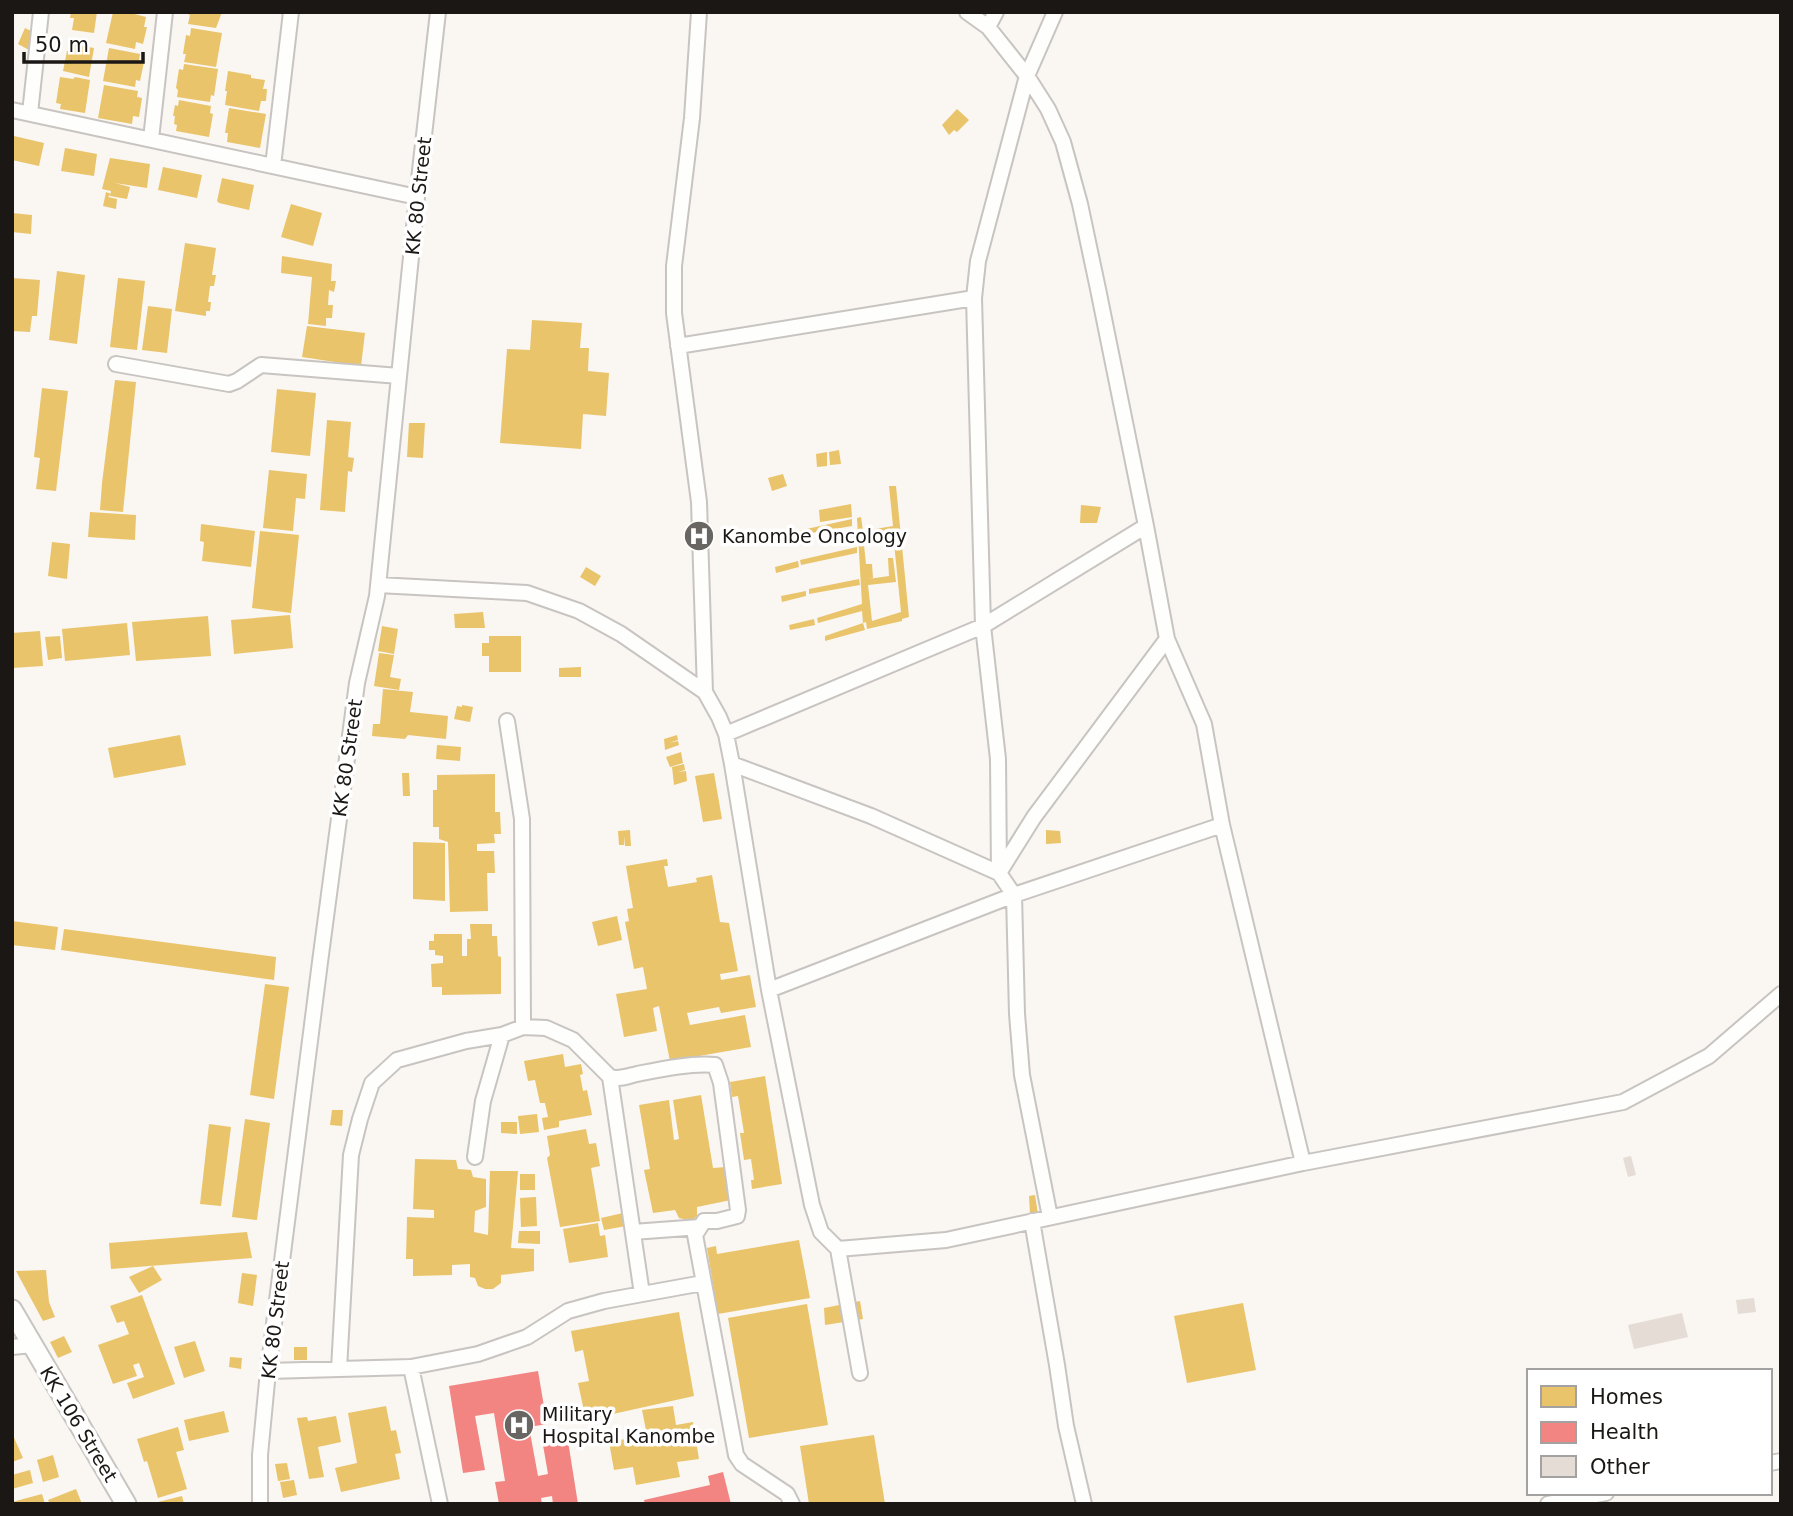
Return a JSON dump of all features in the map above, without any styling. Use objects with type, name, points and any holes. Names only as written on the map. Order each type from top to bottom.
[{"type":"street","points":[[30,113],[41,12]]},
{"type":"street","points":[[151,139],[165,12]]},
{"type":"street","points":[[273,166],[291,12]]},
{"type":"street","name":"KK 80 Street","points":[[260,1504],[260,1455],[268,1371],[320,962],[357,683],[377,596],[417,197],[439,12]]},
{"type":"street","points":[[699,12],[692,118],[674,266],[674,313],[699,502],[705,692]]},
{"type":"street","points":[[967,12],[988,27],[1027,76],[1048,109],[1063,142],[1080,204],[1167,639],[1204,724],[1222,825],[1303,1163]]},
{"type":"street","points":[[988,27],[996,12]]},
{"type":"street","points":[[999,873],[998,759],[982,626],[974,298],[978,261],[1027,76],[1055,12]]},
{"type":"street","points":[[12,110],[417,197]]},
{"type":"street","points":[[678,346],[974,298]]},
{"type":"street","points":[[116,364],[229,384],[261,365],[399,376]]},
{"type":"street","points":[[726,734],[982,626],[1146,526]]},
{"type":"street","points":[[378,585],[527,593],[579,611],[621,634],[705,692],[726,734],[769,990],[811,1205],[821,1232],[838,1249],[860,1373]]},
{"type":"street","points":[[999,873],[1034,817],[1167,639]]},
{"type":"street","points":[[507,721],[522,819],[523,1027]]},
{"type":"street","points":[[732,764],[870,816],[999,873],[1014,895],[1017,1014],[1022,1076],[1049,1217]]},
{"type":"street","points":[[769,990],[1014,895],[1222,825]]},
{"type":"street","points":[[838,1249],[946,1240],[1303,1163],[1623,1102],[1709,1056],[1781,994]]},
{"type":"street","points":[[339,1369],[351,1154],[372,1083],[397,1060],[466,1041],[502,1035],[523,1027],[546,1028],[573,1040],[610,1077],[616,1079],[704,1064],[715,1065],[721,1083],[738,1210],[737,1216],[704,1221],[695,1235],[703,1283],[736,1455],[742,1465],[787,1493],[792,1504]]},
{"type":"street","points":[[475,1157],[483,1101],[502,1035]]},
{"type":"street","points":[[610,1077],[642,1294]]},
{"type":"street","points":[[1032,1221],[1066,1426],[1084,1504]]},
{"type":"street","points":[[633,1232],[700,1227]]},
{"type":"street","points":[[268,1371],[411,1367],[478,1354],[527,1338],[568,1311],[604,1301],[703,1283]]},
{"type":"street","name":"KK 106 Street","points":[[12,1310],[22,1346],[126,1504]]},
{"type":"street","points":[[411,1367],[440,1504]]},
{"type":"street","points":[[1548,1504],[1603,1497]]},
{"type":"building: Homes","points":[[71,12],[97,12],[94,33],[72,30],[74,18],[70,18]]},
{"type":"building: Homes","points":[[113,12],[146,17],[143,44],[136,42],[135,49],[106,43]]},
{"type":"building: Homes","points":[[183,12],[222,12],[216,28],[188,24],[190,15]]},
{"type":"building: Homes","points":[[25,28],[33,32],[29,50],[18,44]]},
{"type":"building: Homes","points":[[191,28],[222,33],[216,67],[184,62],[186,35],[190,36]]},
{"type":"building: Homes","points":[[72,44],[94,48],[89,77],[63,71],[67,51],[71,51]]},
{"type":"building: Homes","points":[[109,48],[140,54],[139,61],[144,62],[140,81],[136,80],[135,87],[103,81]]},
{"type":"building: Homes","points":[[184,64],[218,69],[214,96],[211,95],[210,102],[177,97],[179,69],[183,70]]},
{"type":"building: Homes","points":[[228,71],[265,80],[263,89],[267,89],[266,101],[261,101],[259,111],[225,105]]},
{"type":"building: Homes","points":[[60,77],[90,80],[85,113],[60,109],[61,104],[56,103]]},
{"type":"building: Homes","points":[[104,85],[138,91],[137,97],[142,98],[139,117],[133,116],[132,124],[98,118]]},
{"type":"building: Homes","points":[[179,100],[211,106],[210,113],[213,114],[209,137],[176,131],[177,125],[174,124],[173,116]]},
{"type":"building: Homes","points":[[229,108],[266,114],[260,148],[227,142],[228,133],[225,133]]},
{"type":"building: Homes","points":[[957,109],[969,120],[957,132],[954,130],[949,135],[942,125]]},
{"type":"building: Homes","points":[[14,136],[44,143],[39,166],[12,160]]},
{"type":"building: Homes","points":[[65,148],[97,154],[94,176],[61,171]]},
{"type":"building: Homes","points":[[110,158],[150,164],[147,188],[115,183],[130,187],[127,199],[110,196],[111,191],[102,189]]},
{"type":"building: Homes","points":[[163,167],[202,175],[197,198],[158,190]]},
{"type":"building: Homes","points":[[222,178],[254,185],[249,210],[217,201]]},
{"type":"building: Homes","points":[[106,192],[111,194],[108,197],[117,199],[116,209],[103,206]]},
{"type":"building: Homes","points":[[291,204],[322,213],[313,246],[281,237]]},
{"type":"building: Homes","points":[[12,213],[32,215],[31,234],[12,232]]},
{"type":"building: Homes","points":[[185,243],[216,248],[212,275],[216,275],[214,286],[210,286],[210,311],[206,311],[206,316],[175,311]]},
{"type":"building: Homes","points":[[282,256],[332,264],[331,281],[336,281],[334,292],[329,290],[328,305],[333,305],[332,318],[326,318],[326,326],[308,324],[312,277],[281,273]]},
{"type":"building: Homes","points":[[57,271],[85,275],[77,344],[49,340]]},
{"type":"building: Homes","points":[[12,278],[40,280],[37,316],[32,316],[30,332],[12,331]]},
{"type":"building: Homes","points":[[118,278],[145,281],[137,350],[110,347]]},
{"type":"building: Homes","points":[[148,306],[172,309],[167,353],[142,350]]},
{"type":"building: Homes","points":[[532,320],[582,323],[580,348],[589,348],[588,371],[609,373],[606,416],[583,414],[581,449],[500,443],[507,349],[530,350]]},
{"type":"building: Homes","points":[[307,326],[365,333],[361,366],[302,357]]},
{"type":"building: Homes","points":[[115,380],[136,382],[123,512],[100,510]]},
{"type":"building: Homes","points":[[42,388],[68,391],[56,491],[36,489],[40,458],[34,457]]},
{"type":"building: Homes","points":[[277,389],[316,393],[310,456],[271,452]]},
{"type":"building: Homes","points":[[327,420],[351,422],[348,457],[354,458],[352,472],[348,471],[345,512],[320,510]]},
{"type":"building: Homes","points":[[409,423],[425,423],[423,458],[407,457]]},
{"type":"building: Homes","points":[[839,450],[841,464],[830,465],[829,452]]},
{"type":"building: Homes","points":[[827,452],[827,466],[817,467],[816,454]]},
{"type":"building: Homes","points":[[269,470],[307,474],[305,499],[296,498],[293,531],[263,528]]},
{"type":"building: Homes","points":[[783,474],[787,486],[772,491],[768,478]]},
{"type":"building: Homes","points":[[889,486],[896,486],[909,617],[867,629],[866,622],[863,623],[862,611],[818,623],[817,618],[862,604],[857,518],[861,517],[863,531],[893,526]],"holes":[[[893,533],[901,612],[872,621],[868,585],[896,582],[893,558],[888,558],[889,576],[868,579],[873,578],[872,564],[866,564],[863,536]]]},
{"type":"building: Homes","points":[[851,504],[852,517],[820,522],[819,510]]},
{"type":"building: Homes","points":[[1081,505],[1101,507],[1097,523],[1080,523]]},
{"type":"building: Homes","points":[[90,512],[136,515],[135,540],[88,537]]},
{"type":"building: Homes","points":[[852,519],[852,526],[794,536],[793,532]]},
{"type":"building: Homes","points":[[201,524],[255,531],[251,567],[202,561],[204,542],[200,541]]},
{"type":"building: Homes","points":[[260,531],[299,535],[291,613],[252,608]]},
{"type":"building: Homes","points":[[52,542],[70,544],[67,579],[48,576]]},
{"type":"building: Homes","points":[[857,547],[857,553],[801,565],[800,560]]},
{"type":"building: Homes","points":[[798,561],[799,567],[776,573],[775,567]]},
{"type":"building: Homes","points":[[586,567],[601,576],[595,586],[580,577]]},
{"type":"building: Homes","points":[[859,579],[860,585],[809,594],[809,589]]},
{"type":"building: Homes","points":[[806,591],[806,596],[782,602],[781,596]]},
{"type":"building: Homes","points":[[483,612],[485,628],[455,628],[454,614]]},
{"type":"building: Homes","points":[[290,615],[293,648],[234,654],[231,620]]},
{"type":"building: Homes","points":[[208,616],[211,656],[136,661],[132,622]]},
{"type":"building: Homes","points":[[814,619],[815,625],[790,630],[789,625]]},
{"type":"building: Homes","points":[[127,623],[130,655],[65,661],[62,629]]},
{"type":"building: Homes","points":[[863,623],[865,630],[825,641],[825,636]]},
{"type":"building: Homes","points":[[382,626],[398,629],[394,654],[378,651]]},
{"type":"building: Homes","points":[[40,631],[43,666],[12,668],[12,633]]},
{"type":"building: Homes","points":[[60,636],[62,658],[48,660],[45,637]]},
{"type":"building: Homes","points":[[489,636],[521,636],[521,672],[489,672],[489,656],[482,656],[482,643],[489,643]]},
{"type":"building: Homes","points":[[379,653],[394,655],[390,677],[401,679],[399,690],[374,686]]},
{"type":"building: Homes","points":[[581,667],[581,677],[559,677],[559,668]]},
{"type":"building: Homes","points":[[383,689],[413,692],[410,712],[448,716],[446,739],[408,735],[405,739],[372,736],[373,724],[380,724]]},
{"type":"building: Homes","points":[[457,706],[473,707],[470,722],[454,719]]},
{"type":"building: Homes","points":[[180,735],[186,765],[114,778],[108,748]]},
{"type":"building: Homes","points":[[677,735],[678,740],[669,743],[678,741],[679,745],[665,750],[664,739]]},
{"type":"building: Homes","points":[[437,745],[461,747],[460,761],[436,759]]},
{"type":"building: Homes","points":[[681,752],[683,763],[670,767],[666,757]]},
{"type":"building: Homes","points":[[684,764],[685,770],[678,772],[686,771],[687,781],[674,785],[672,767]]},
{"type":"building: Homes","points":[[402,773],[409,773],[410,796],[403,796]]},
{"type":"building: Homes","points":[[714,773],[722,819],[703,822],[695,776]]},
{"type":"building: Homes","points":[[495,774],[495,812],[500,812],[501,834],[494,834],[495,843],[477,844],[477,851],[494,851],[495,873],[487,873],[488,911],[450,912],[448,842],[439,839],[439,827],[433,827],[433,790],[437,790],[437,775]]},
{"type":"building: Homes","points":[[630,830],[631,846],[625,846],[624,836],[624,845],[619,845],[618,831]]},
{"type":"building: Homes","points":[[1046,830],[1060,831],[1061,843],[1046,844]]},
{"type":"building: Homes","points":[[413,842],[445,843],[445,901],[413,899]]},
{"type":"building: Homes","points":[[667,859],[668,866],[664,866],[668,887],[697,882],[696,878],[712,875],[720,922],[729,923],[738,971],[720,974],[721,980],[750,975],[756,1007],[721,1013],[719,1007],[687,1013],[690,1025],[745,1015],[751,1047],[670,1061],[659,1006],[653,1008],[657,1031],[624,1037],[616,994],[647,989],[643,967],[634,969],[625,922],[629,921],[627,909],[633,908],[626,866]]},
{"type":"building: Homes","points":[[617,916],[622,940],[598,946],[592,922]]},
{"type":"building: Homes","points":[[12,921],[58,927],[55,950],[12,945]]},
{"type":"building: Homes","points":[[470,924],[492,924],[492,936],[497,936],[498,956],[501,957],[501,994],[442,995],[442,987],[432,987],[431,964],[443,963],[443,956],[435,955],[435,950],[429,950],[429,941],[434,941],[434,934],[462,934],[462,956],[467,956],[467,939],[471,939]]},
{"type":"building: Homes","points":[[64,929],[276,957],[274,980],[61,950]]},
{"type":"building: Homes","points":[[265,984],[289,987],[274,1099],[250,1095]]},
{"type":"building: Homes","points":[[563,1054],[565,1067],[581,1064],[583,1091],[587,1090],[592,1115],[559,1121],[559,1127],[544,1130],[542,1118],[548,1117],[545,1103],[540,1103],[535,1080],[528,1081],[524,1061]]},
{"type":"building: Homes","points":[[765,1076],[782,1184],[752,1189],[751,1180],[754,1180],[751,1159],[744,1160],[740,1133],[744,1133],[738,1096],[732,1097],[730,1082]]},
{"type":"building: Homes","points":[[701,1095],[713,1168],[726,1167],[731,1200],[697,1207],[697,1216],[692,1221],[679,1218],[675,1210],[653,1213],[644,1170],[650,1169],[639,1105],[669,1100],[674,1140],[679,1139],[673,1100]]},
{"type":"building: Homes","points":[[332,1110],[343,1110],[342,1126],[330,1125]]},
{"type":"building: Homes","points":[[537,1114],[539,1132],[520,1134],[518,1116]]},
{"type":"building: Homes","points":[[245,1119],[270,1123],[257,1220],[232,1217]]},
{"type":"building: Homes","points":[[501,1122],[517,1122],[517,1134],[501,1133]]},
{"type":"building: Homes","points":[[209,1124],[231,1127],[221,1206],[200,1204]]},
{"type":"building: Homes","points":[[586,1129],[589,1144],[596,1143],[600,1166],[591,1168],[600,1221],[560,1227],[547,1158],[550,1155],[547,1136]]},
{"type":"building: Homes","points":[[415,1159],[456,1160],[458,1169],[471,1170],[473,1177],[486,1179],[486,1207],[475,1211],[474,1232],[488,1235],[490,1171],[518,1171],[511,1248],[534,1249],[534,1271],[501,1275],[501,1283],[493,1289],[478,1286],[475,1278],[470,1277],[470,1264],[452,1265],[452,1275],[413,1276],[413,1259],[406,1259],[407,1217],[434,1218],[434,1210],[413,1209]]},
{"type":"building: Homes","points":[[520,1174],[535,1174],[535,1190],[520,1190]]},
{"type":"building: Homes","points":[[1035,1195],[1038,1214],[1030,1214],[1029,1196]]},
{"type":"building: Homes","points":[[536,1197],[537,1226],[521,1227],[520,1198]]},
{"type":"building: Homes","points":[[623,1213],[626,1226],[604,1230],[601,1218]]},
{"type":"building: Homes","points":[[598,1223],[600,1236],[605,1235],[608,1257],[569,1263],[563,1229]]},
{"type":"building: Homes","points":[[519,1231],[540,1231],[540,1244],[518,1243]]},
{"type":"building: Homes","points":[[247,1232],[252,1258],[111,1269],[109,1243]]},
{"type":"building: Homes","points":[[799,1240],[810,1298],[718,1314],[707,1248],[716,1246],[717,1254]]},
{"type":"building: Homes","points":[[153,1266],[162,1280],[139,1293],[129,1277]]},
{"type":"building: Homes","points":[[46,1270],[49,1302],[55,1317],[43,1321],[16,1271]]},
{"type":"building: Homes","points":[[242,1273],[257,1275],[253,1306],[238,1303]]},
{"type":"building: Homes","points":[[142,1295],[175,1384],[133,1399],[127,1383],[144,1377],[139,1363],[133,1365],[137,1376],[113,1384],[98,1345],[129,1334],[124,1321],[117,1323],[110,1306]]},
{"type":"building: Homes","points":[[860,1301],[863,1319],[825,1325],[824,1308]]},
{"type":"building: Homes","points":[[1243,1303],[1256,1370],[1187,1383],[1174,1316]]},
{"type":"building: Homes","points":[[807,1304],[828,1425],[749,1438],[728,1318]]},
{"type":"building: Homes","points":[[679,1312],[694,1396],[586,1420],[578,1383],[589,1381],[583,1350],[575,1352],[571,1331]]},
{"type":"building: Homes","points":[[64,1336],[72,1352],[58,1358],[50,1342]]},
{"type":"building: Homes","points":[[195,1341],[205,1371],[184,1378],[174,1347]]},
{"type":"building: Homes","points":[[294,1347],[307,1347],[307,1360],[294,1360]]},
{"type":"building: Homes","points":[[230,1357],[242,1358],[241,1369],[229,1367]]},
{"type":"building: Homes","points":[[386,1406],[391,1431],[396,1430],[401,1453],[395,1454],[400,1479],[341,1492],[335,1468],[357,1463],[348,1413]]},
{"type":"building: Homes","points":[[673,1406],[676,1425],[693,1422],[699,1459],[677,1462],[680,1477],[636,1485],[633,1467],[614,1470],[609,1442],[647,1435],[642,1410]]},
{"type":"building: Homes","points":[[224,1411],[229,1432],[189,1441],[184,1420]]},
{"type":"building: Homes","points":[[336,1416],[341,1442],[318,1447],[324,1477],[309,1479],[297,1418],[307,1417],[308,1421]]},
{"type":"building: Homes","points":[[178,1427],[184,1450],[176,1452],[187,1489],[158,1498],[137,1439]]},
{"type":"building: Homes","points":[[12,1433],[23,1458],[12,1462]]},
{"type":"building: Homes","points":[[874,1435],[885,1504],[809,1504],[800,1446]]},
{"type":"building: Homes","points":[[53,1455],[59,1477],[43,1482],[37,1460]]},
{"type":"building: Homes","points":[[287,1463],[290,1479],[278,1481],[275,1464]]},
{"type":"building: Homes","points":[[30,1470],[33,1483],[12,1489],[12,1475]]},
{"type":"building: Homes","points":[[294,1480],[297,1495],[283,1498],[280,1482]]},
{"type":"building: Homes","points":[[76,1489],[82,1504],[50,1504],[48,1500]]},
{"type":"building: Homes","points":[[42,1494],[45,1504],[12,1504],[12,1502]]},
{"type":"building: Homes","points":[[182,1496],[184,1504],[154,1504],[154,1503]]},
{"type":"building: Health","points":[[538,1371],[547,1424],[529,1427],[538,1476],[548,1474],[543,1445],[568,1441],[578,1504],[553,1504],[552,1496],[541,1498],[542,1504],[499,1504],[495,1482],[505,1481],[494,1413],[475,1416],[485,1470],[463,1473],[449,1386]]},
{"type":"building: Health","points":[[723,1472],[731,1504],[645,1504],[644,1500],[710,1485],[708,1476]]},
{"type":"building: Other","points":[[1631,1156],[1636,1175],[1628,1177],[1623,1158]]},
{"type":"building: Other","points":[[1754,1298],[1756,1312],[1738,1314],[1736,1300]]},
{"type":"building: Other","points":[[1682,1313],[1688,1337],[1634,1349],[1628,1325]]},
{"type":"place","name":"Kanombe Oncology","points":[[699,536]]},
{"type":"place","name":"Military Hospital Kanombe","points":[[519,1425]]}]
